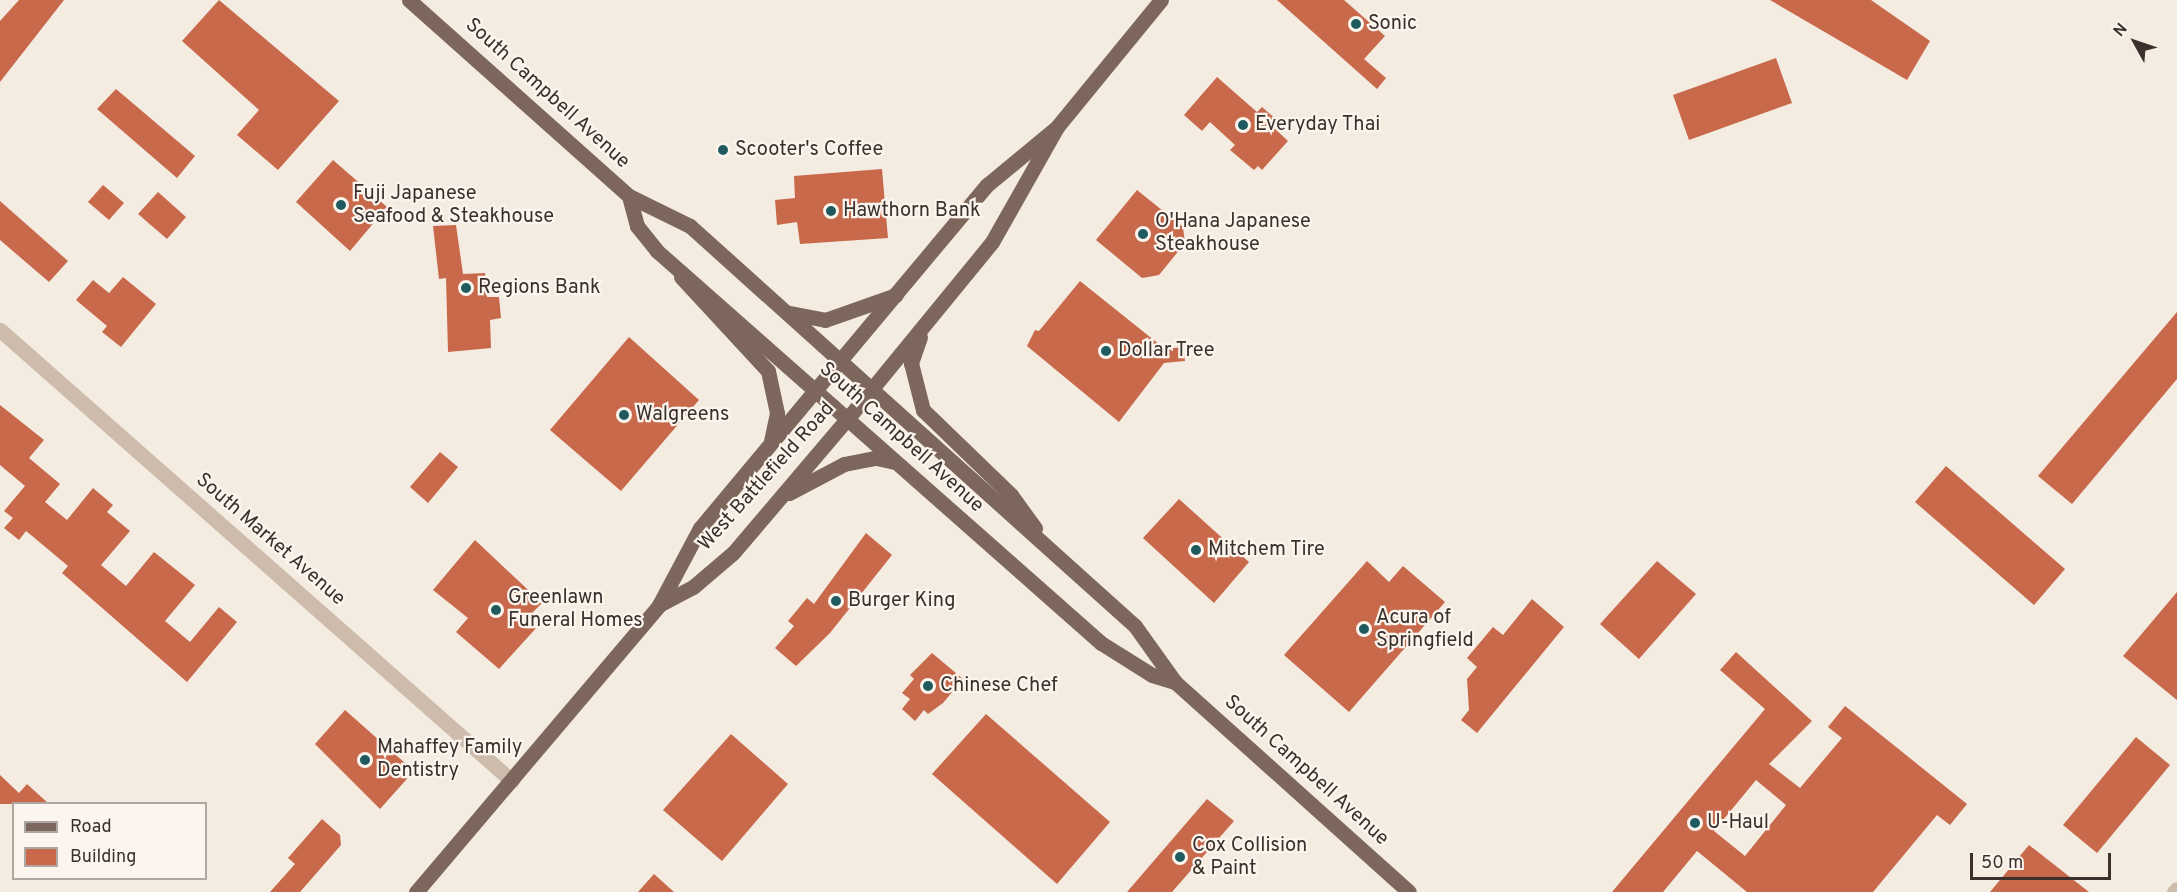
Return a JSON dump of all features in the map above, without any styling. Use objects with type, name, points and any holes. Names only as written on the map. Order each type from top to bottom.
[{"type":"main road","name":"South Campbell Avenue","points":[[409,0],[629,196],[690,226],[1135,626],[1175,682],[1409,892]]},
{"type":"main road","name":"West Battlefield Road","points":[[416,892],[659,605],[700,528],[818,392],[987,185],[1057,127],[1161,0]]},
{"type":"main road","name":"West Battlefield Road","points":[[659,605],[693,587],[733,553],[848,418],[1013,213],[1057,127]]},
{"type":"main road","name":"South Campbell Avenue","points":[[629,196],[637,226],[673,264],[1101,643],[1152,675],[1175,682]]},
{"type":"main road","points":[[673,264],[689,292],[768,371],[777,413],[769,448]]},
{"type":"main road","points":[[784,311],[825,320],[898,294]]},
{"type":"main road","points":[[928,320],[911,363],[918,400],[1011,495],[1047,546]]},
{"type":"main road","points":[[781,497],[844,464],[876,458],[898,463]]},
{"type":"street","name":"South Market Avenue","points":[[0,330],[512,781]]},
{"type":"building","points":[[19,0],[64,0],[0,82],[0,21]]},
{"type":"building","points":[[219,0],[339,101],[278,170],[237,135],[259,110],[182,41]]},
{"type":"building","points":[[1277,0],[1344,0],[1385,36],[1364,59],[1386,78],[1377,89]]},
{"type":"building","points":[[1770,0],[1871,0],[1930,41],[1907,80]]},
{"type":"building","points":[[1776,58],[1792,103],[1689,140],[1673,95]]},
{"type":"building","name":"Everyday Thai","points":[[1217,77],[1257,112],[1262,107],[1278,121],[1273,127],[1288,141],[1262,170],[1258,166],[1254,170],[1230,150],[1235,145],[1210,122],[1202,131],[1184,115]]},
{"type":"building","points":[[116,89],[195,156],[177,178],[97,109]]},
{"type":"building","name":"Fuji Japanese Seafood & Steakhouse","points":[[333,160],[387,207],[350,251],[296,202]]},
{"type":"building","name":"Hawthorn Bank","points":[[882,169],[888,238],[800,244],[797,222],[777,225],[775,200],[795,198],[794,176]]},
{"type":"building","points":[[103,185],[124,203],[109,220],[88,202]]},
{"type":"building","name":"O'Hana Japanese Steakhouse","points":[[1137,190],[1183,227],[1185,243],[1159,275],[1142,278],[1096,240]]},
{"type":"building","points":[[158,192],[186,217],[167,239],[138,214]]},
{"type":"building","points":[[0,201],[68,261],[49,282],[0,240]]},
{"type":"building","name":"Regions Bank","points":[[456,225],[463,274],[485,273],[487,297],[499,297],[501,318],[490,320],[491,348],[448,352],[446,278],[439,279],[433,226]]},
{"type":"building","points":[[123,277],[156,304],[121,347],[102,332],[107,326],[76,300],[93,280],[109,293]]},
{"type":"building","name":"Dollar Tree","points":[[1080,281],[1165,349],[1183,347],[1185,361],[1164,363],[1119,422],[1027,346],[1035,330],[1039,331]]},
{"type":"building","points":[[2177,312],[2177,379],[2072,504],[2038,476]]},
{"type":"building","name":"Walgreens","points":[[629,337],[699,400],[621,491],[550,430]]},
{"type":"building","points":[[0,405],[44,440],[29,458],[60,484],[45,502],[67,520],[93,488],[113,505],[107,512],[130,531],[101,565],[126,586],[154,552],[195,585],[165,621],[190,642],[219,607],[237,622],[187,682],[62,573],[68,566],[26,531],[19,540],[4,528],[13,518],[4,511],[25,486],[0,465]]},
{"type":"building","points":[[440,452],[458,467],[428,503],[410,487]]},
{"type":"building","points":[[1946,466],[2065,569],[2034,605],[1915,502]]},
{"type":"building","name":"Mitchem Tire","points":[[1179,499],[1249,562],[1214,603],[1143,538]]},
{"type":"building","name":"Burger King","points":[[866,533],[892,555],[830,633],[796,666],[775,648],[794,626],[788,621],[807,598],[814,604]]},
{"type":"building","name":"Greenlawn Funeral Homes","points":[[475,540],[542,603],[528,617],[538,626],[499,669],[456,632],[468,618],[433,590]]},
{"type":"building","name":"Acura of Springfield","points":[[1367,561],[1389,582],[1403,566],[1445,602],[1349,712],[1284,655]]},
{"type":"building","points":[[1657,561],[1696,594],[1639,659],[1600,624]]},
{"type":"building","points":[[2177,592],[2177,700],[2123,656]]},
{"type":"building","points":[[1532,599],[1564,627],[1477,733],[1461,720],[1469,710],[1467,679],[1477,667],[1467,658],[1493,627],[1503,635]]},
{"type":"building","points":[[1736,652],[1812,721],[1769,764],[1800,788],[1842,738],[1828,727],[1845,706],[1967,804],[1950,825],[1937,815],[1873,892],[1747,892],[1697,851],[1663,892],[1612,892],[1765,709],[1720,670]],"holes":[[[1756,780],[1786,805],[1745,856],[1714,831]]]},
{"type":"building","points":[[932,653],[963,679],[943,703],[928,714],[924,710],[915,721],[902,709],[910,699],[902,693],[914,679],[910,675]]},
{"type":"building","name":"Mahaffey Family Dentistry","points":[[345,710],[414,771],[380,809],[315,744]]},
{"type":"building","points":[[986,714],[1110,822],[1057,884],[932,774]]},
{"type":"building","points":[[731,734],[788,784],[722,861],[663,810]]},
{"type":"building","points":[[2136,737],[2170,765],[2097,853],[2063,825]]},
{"type":"building","points":[[0,775],[19,793],[27,784],[47,802],[12,802],[12,804],[0,804]]},
{"type":"building","name":"Cox Collision & Paint","points":[[1207,799],[1234,821],[1172,892],[1127,892]]},
{"type":"building","points":[[322,819],[340,835],[341,845],[300,892],[270,892],[295,864],[288,858]]},
{"type":"building","points":[[2029,845],[2089,892],[1990,892]]},
{"type":"building","points":[[654,874],[674,892],[638,892]]},
{"type":"place","name":"Sonic","points":[[1356,24]]},
{"type":"place","name":"Everyday Thai","points":[[1243,125]]},
{"type":"place","name":"Scooter's Coffee","points":[[723,150]]},
{"type":"place","name":"Fuji Japanese Seafood & Steakhouse","points":[[341,205]]},
{"type":"place","name":"Hawthorn Bank","points":[[831,211]]},
{"type":"place","name":"O'Hana Japanese Steakhouse","points":[[1143,234]]},
{"type":"place","name":"Regions Bank","points":[[466,288]]},
{"type":"place","name":"Dollar Tree","points":[[1106,351]]},
{"type":"place","name":"Walgreens","points":[[624,415]]},
{"type":"place","name":"Mitchem Tire","points":[[1196,550]]},
{"type":"place","name":"Burger King","points":[[836,601]]},
{"type":"place","name":"Greenlawn Funeral Homes","points":[[496,610]]},
{"type":"place","name":"Acura of Springfield","points":[[1364,629]]},
{"type":"place","name":"Chinese Chef","points":[[928,686]]},
{"type":"place","name":"Mahaffey Family Dentistry","points":[[365,760]]},
{"type":"place","name":"U-Haul","points":[[1695,823]]},
{"type":"place","name":"Cox Collision & Paint","points":[[1180,857]]}]
